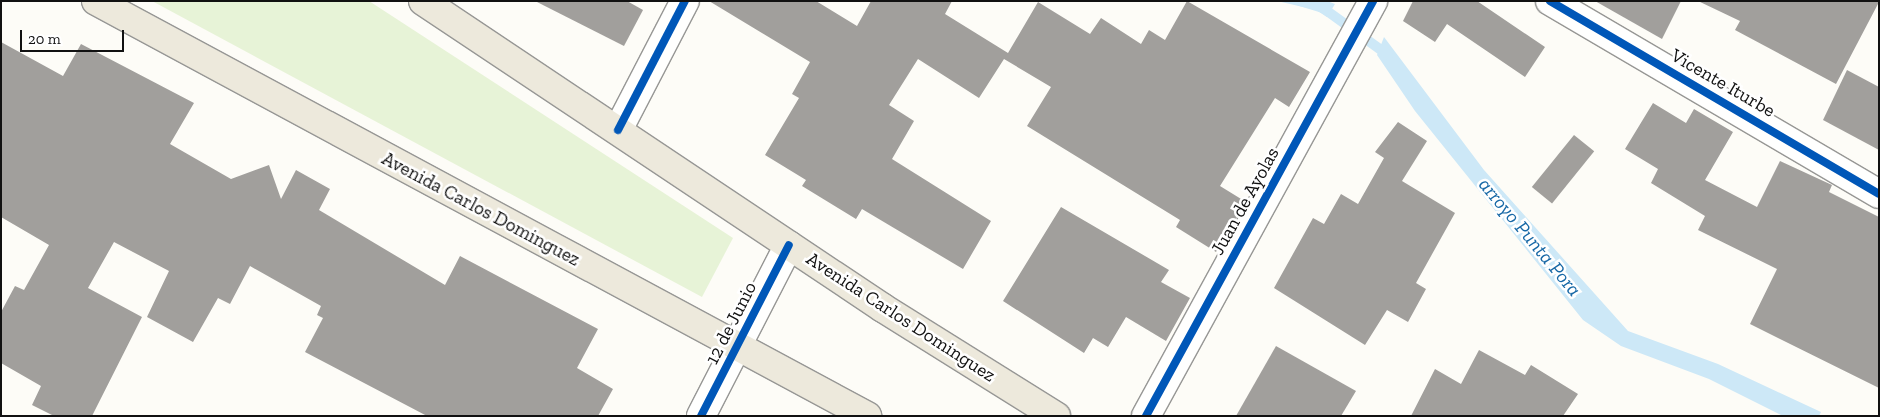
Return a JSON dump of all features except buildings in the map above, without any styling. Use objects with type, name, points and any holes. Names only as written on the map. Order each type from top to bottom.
[{"type":"main road","name":"Avenida Carlos Dominguez","points":[[96,1],[867,416]]},
{"type":"main road","name":"Avenida Carlos Dominguez","points":[[422,1],[789,245],[1056,416]]},
{"type":"street","points":[[618,130],[685,1]]},
{"type":"street","name":"Vicente Iturbe","points":[[1550,1],[1879,194]]},
{"type":"street","name":"Juan de Ayolas","points":[[1146,416],[1372,4]]},
{"type":"street","name":"12 de Junio","points":[[701,416],[789,245]]},
{"type":"green space","points":[[152,1],[369,1],[733,238],[702,297]]},
{"type":"water","points":[[1277,1],[1327,1],[1335,4],[1327,17],[1316,10]]},
{"type":"water","points":[[1384,37],[1484,170],[1628,331],[1718,364],[1821,412],[1819,416],[1783,416],[1709,379],[1621,346],[1583,320],[1415,111],[1377,55]]},
{"type":"waterway","name":"arroyo Punta Pora","points":[[1300,1],[1323,8],[1388,55]]},
{"type":"cycle path","points":[[618,130],[685,1]]},
{"type":"cycle path","points":[[1146,416],[1373,1]]},
{"type":"cycle path","points":[[1550,1],[1879,194]]},
{"type":"cycle path","points":[[701,416],[789,245]]}]
